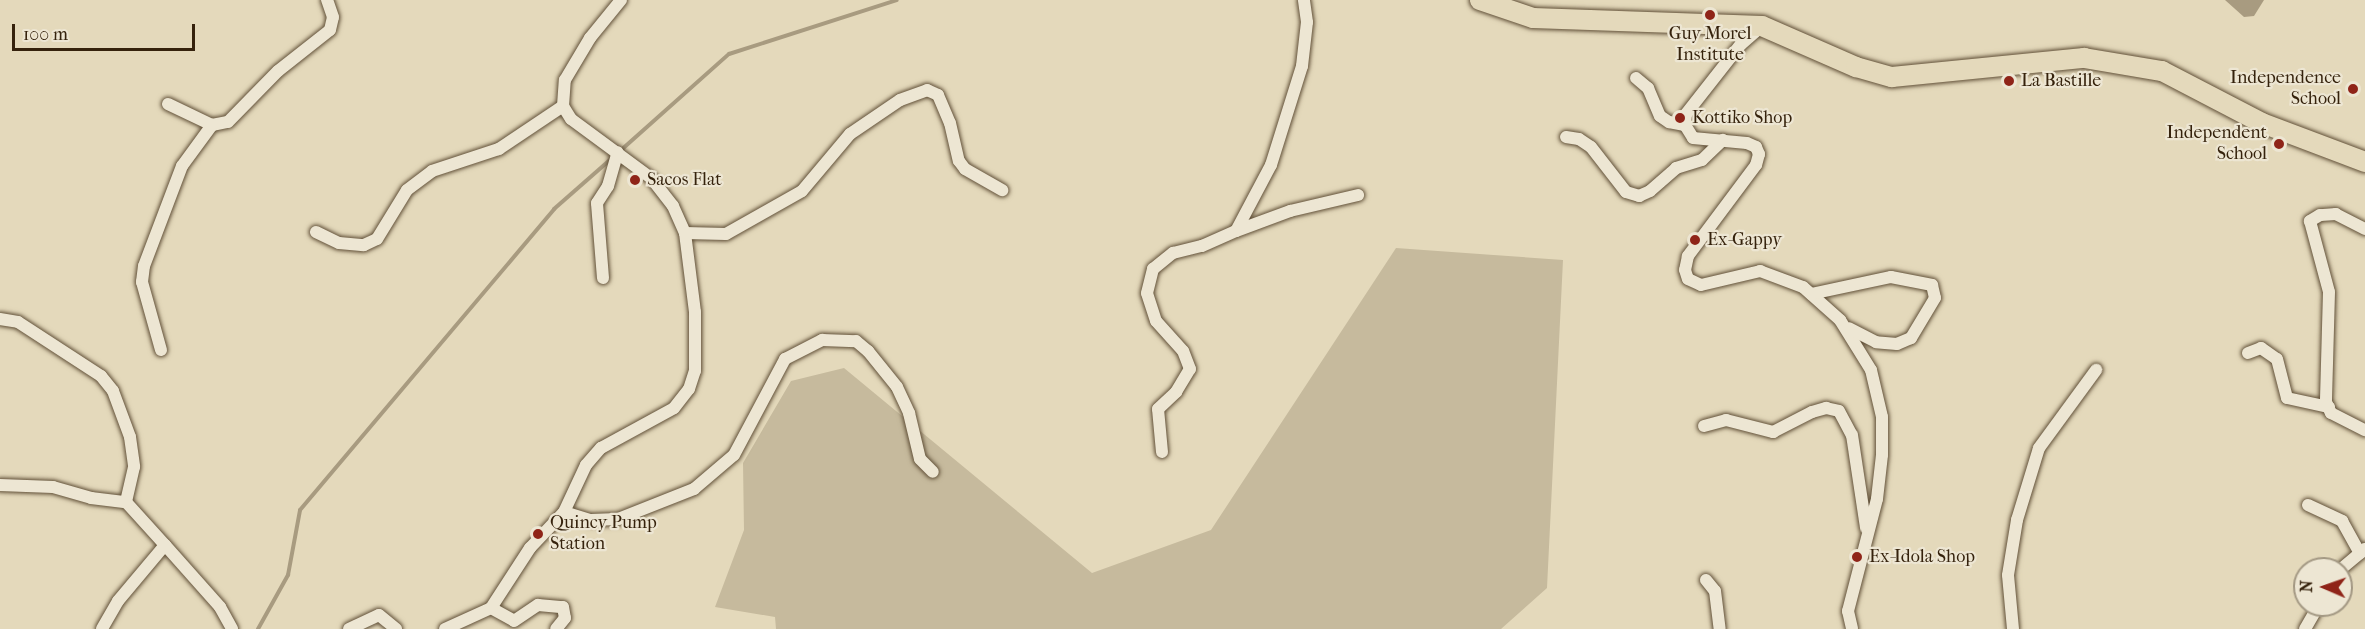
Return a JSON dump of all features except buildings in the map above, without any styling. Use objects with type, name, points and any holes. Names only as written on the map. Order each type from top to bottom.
[{"type":"main road","points":[[1480,0],[1533,18],[1762,26],[1856,67],[1892,77],[2084,58],[2162,71],[2262,123],[2365,162]]},
{"type":"street","points":[[168,104],[212,125],[228,122],[278,71],[330,30],[333,17],[327,0]]},
{"type":"street","points":[[445,629],[491,608],[530,548],[564,512],[586,465],[601,448],[674,408],[689,389],[698,355],[685,233],[662,190],[618,152],[571,119],[563,106],[565,80],[590,38],[621,0]]},
{"type":"street","points":[[1236,231],[1272,165],[1302,66],[1307,22],[1304,0]]},
{"type":"street","points":[[1685,125],[1690,105],[1707,92],[1740,44],[1762,26]]},
{"type":"street","points":[[1636,78],[1648,88],[1660,116],[1685,125],[1693,138],[1747,142],[1756,147],[1759,154],[1756,165],[1688,256],[1685,270],[1688,279],[1701,285],[1760,271],[1811,294],[1844,325],[1876,342],[1897,344],[1911,338],[1935,298],[1932,285],[1892,277],[1811,294]]},
{"type":"street","points":[[685,233],[726,234],[802,191],[850,134],[900,100],[927,90],[938,95],[965,169],[1002,190]]},
{"type":"street","points":[[316,232],[339,243],[364,244],[377,239],[407,190],[432,171],[499,149],[563,106]]},
{"type":"street","points":[[161,350],[142,282],[144,266],[182,166],[212,125]]},
{"type":"street","points":[[1566,137],[1579,138],[1591,147],[1612,169],[1626,192],[1639,196],[1650,192],[1676,168],[1702,160],[1723,140]]},
{"type":"street","points":[[603,278],[597,203],[608,186],[618,152]]},
{"type":"street","points":[[1162,452],[1158,409],[1176,392],[1190,369],[1183,351],[1156,321],[1147,293],[1153,269],[1173,253],[1202,246],[1290,212],[1358,195]]},
{"type":"street","points":[[2365,230],[2336,214],[2320,215],[2310,221],[2329,291],[2329,407],[2331,412],[2365,430]]},
{"type":"street","points":[[0,319],[18,322],[38,334],[101,376],[113,391],[129,437],[134,467],[126,502]]},
{"type":"street","points":[[1844,325],[1871,370],[1882,417],[1877,499],[1867,535],[1858,584],[1848,611],[1852,629]]},
{"type":"street","points":[[564,512],[591,520],[618,519],[694,489],[734,455],[785,359],[822,340],[856,341],[868,351],[897,387],[909,413],[920,459],[933,472]]},
{"type":"street","points":[[2248,353],[2261,348],[2277,358],[2287,398],[2329,407]]},
{"type":"street","points":[[2013,629],[2008,575],[2017,520],[2039,448],[2096,370]]},
{"type":"street","points":[[1704,426],[1726,420],[1773,432],[1812,412],[1826,408],[1839,411],[1852,435],[1867,535]]},
{"type":"street","points":[[0,485],[53,487],[91,498],[126,502],[197,577],[232,629]]},
{"type":"street","points":[[2308,505],[2342,521],[2363,551]]},
{"type":"street","points":[[102,629],[118,601],[165,545]]},
{"type":"street","points":[[1706,580],[1714,591],[1720,629]]},
{"type":"street","points":[[491,608],[514,621],[538,605],[563,607],[565,618],[555,629]]},
{"type":"street","points":[[349,629],[379,615],[396,629]]},
{"type":"shaded area","points":[[2225,0],[2264,0],[2254,16],[2244,17]]},
{"type":"shaded area","points":[[1396,248],[1563,260],[1547,588],[1501,629],[776,629],[775,617],[715,607],[744,530],[743,463],[791,381],[844,368],[1092,573],[1211,530]]},
{"type":"waterway","points":[[620,151],[729,54],[897,0]]},
{"type":"waterway","points":[[258,629],[288,575],[300,510],[554,209],[612,158]]},
{"type":"place","name":"Guy Morel Institute","points":[[1710,15]]},
{"type":"place","name":"La Bastille","points":[[2009,81]]},
{"type":"place","name":"Independence School","points":[[2353,89]]},
{"type":"place","name":"Kottiko Shop","points":[[1680,118]]},
{"type":"place","name":"Independent School","points":[[2279,144]]},
{"type":"place","name":"Sacos Flat","points":[[635,180]]},
{"type":"place","name":"Ex-Gappy","points":[[1695,240]]},
{"type":"place","name":"Quincy Pump Station","points":[[538,534]]},
{"type":"place","name":"Ex-Idola Shop","points":[[1857,557]]}]
